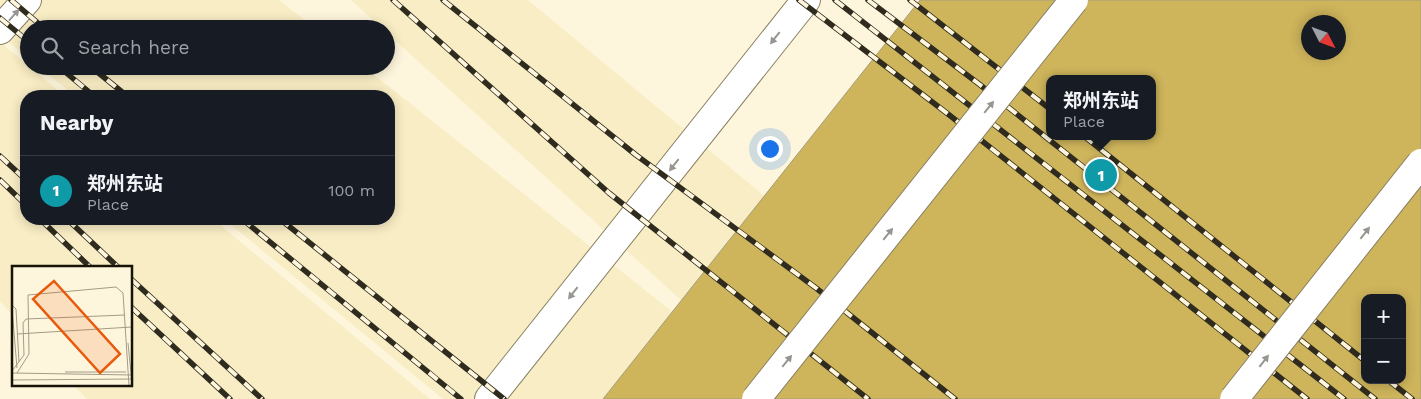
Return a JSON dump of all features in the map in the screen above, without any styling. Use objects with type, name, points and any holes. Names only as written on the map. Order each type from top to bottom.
[{"type":"street","points":[[0,30],[27,0]]},
{"type":"street","points":[[489,399],[806,0]]},
{"type":"street","points":[[756,399],[1074,0]]},
{"type":"street","points":[[1234,399],[1421,163]]},
{"type":"shaded area","points":[[0,0],[279,0],[305,20],[20,20],[20,51],[0,35]]},
{"type":"shaded area","points":[[351,0],[528,0],[809,233],[725,340],[395,40],[395,20],[373,20]]},
{"type":"shaded area","points":[[0,42],[20,59],[20,75],[40,75],[58,90],[20,90],[20,225],[220,225],[430,399],[87,399],[74,386],[132,386],[132,266],[12,266],[12,315],[0,301]]},
{"type":"shaded area","points":[[49,75],[374,75],[393,90],[68,90]]},
{"type":"shaded area","points":[[395,91],[782,399],[443,399],[231,225],[395,225]]},
{"type":"building","points":[[920,0],[1421,0],[1421,399],[603,399]]},
{"type":"railway","points":[[11,0],[34,20]]},
{"type":"railway","points":[[393,0],[609,193],[868,399]]},
{"type":"railway","points":[[443,0],[636,155],[816,288],[955,399]]},
{"type":"railway","points":[[799,0],[948,114],[1307,399]]},
{"type":"railway","points":[[835,0],[1344,399]]},
{"type":"railway","points":[[868,0],[1046,137]]},
{"type":"railway","points":[[910,0],[1046,106]]},
{"type":"railway","points":[[0,18],[20,35]]},
{"type":"railway","points":[[69,75],[87,90]]},
{"type":"railway","points":[[101,75],[120,90]]},
{"type":"railway","points":[[1049,140],[1375,399]]},
{"type":"railway","points":[[1089,140],[1361,358]]},
{"type":"railway","points":[[0,156],[20,174]]},
{"type":"railway","points":[[0,180],[20,199]]},
{"type":"railway","points":[[46,225],[89,266]]},
{"type":"railway","points":[[73,225],[117,266]]},
{"type":"railway","points":[[249,225],[461,399]]},
{"type":"railway","points":[[287,225],[504,399]]},
{"type":"railway","points":[[132,280],[262,399]]},
{"type":"railway","points":[[132,308],[230,399]]},
{"type":"railway","points":[[1393,384],[1412,399]]},
{"type":"place","name":"郑州东站","points":[[1101,175]]}]
